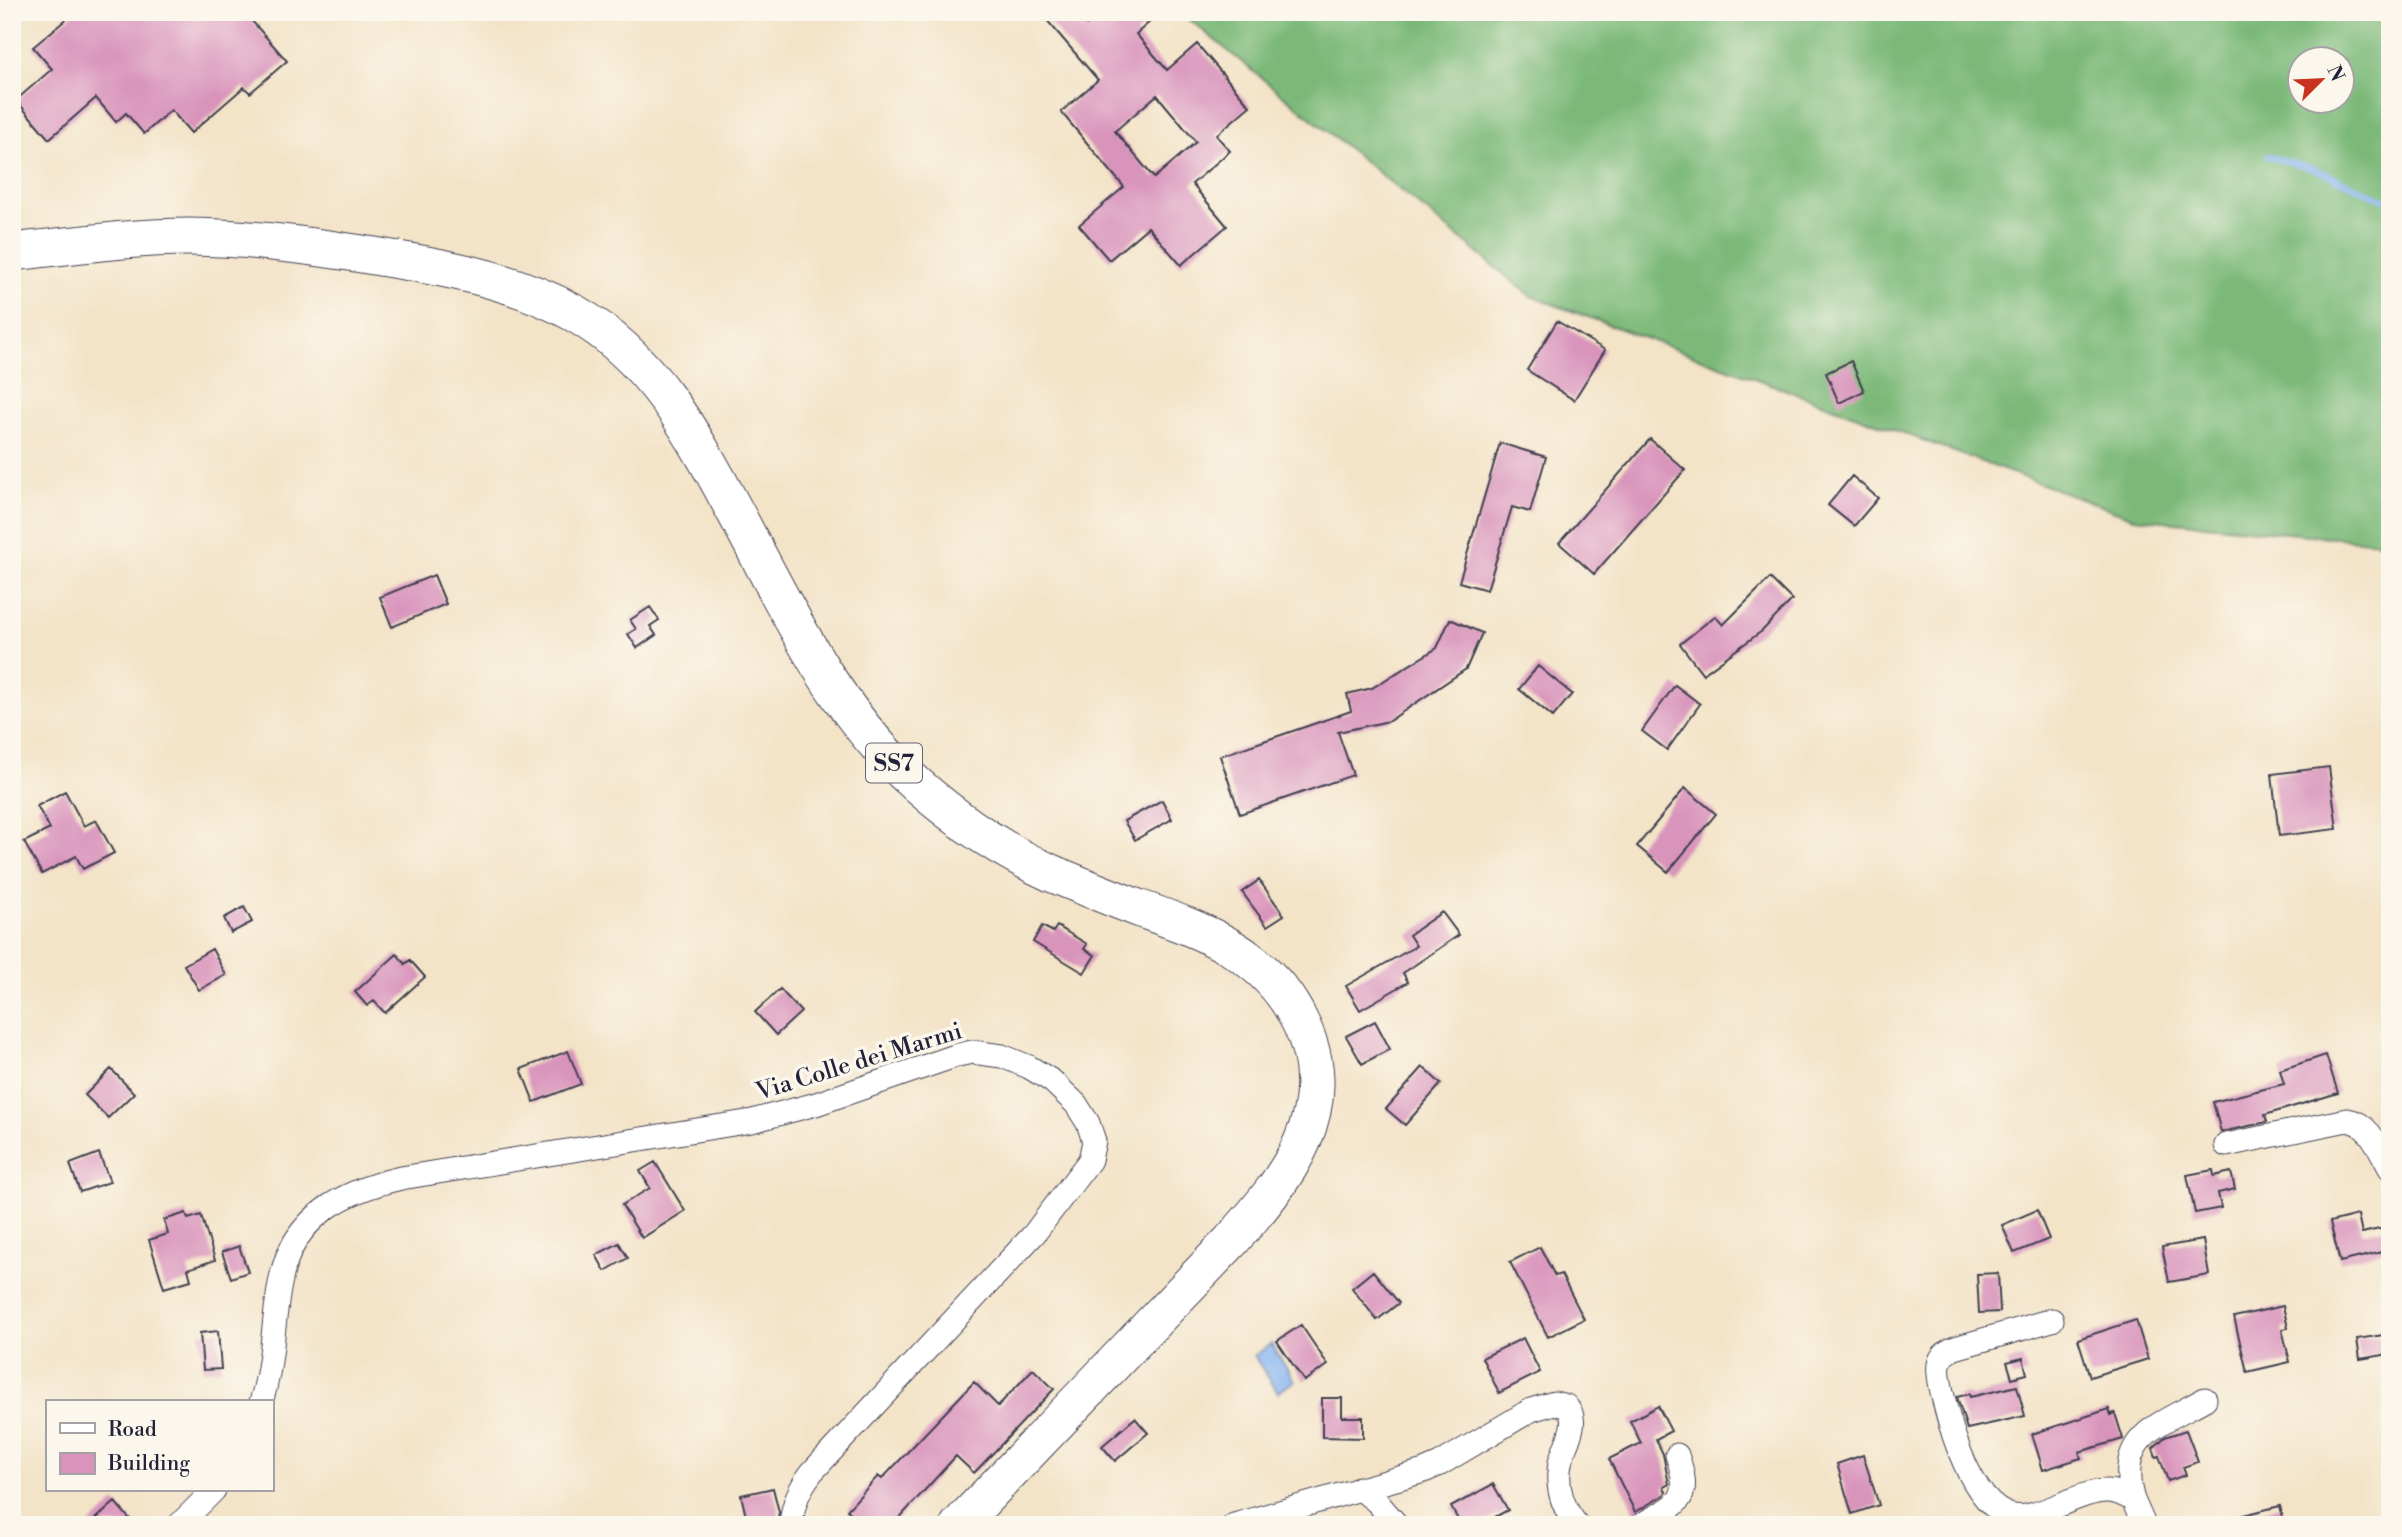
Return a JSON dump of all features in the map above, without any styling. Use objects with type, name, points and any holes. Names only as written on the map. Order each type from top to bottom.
[{"type":"main road","name":"SS7","points":[[12,252],[148,238],[200,237],[272,242],[363,254],[457,271],[522,289],[572,312],[601,331],[632,357],[671,403],[701,450],[794,624],[830,684],[860,726],[907,775],[959,818],[1009,851],[1060,876],[1219,940],[1250,959],[1279,987],[1304,1031],[1313,1076],[1313,1104],[1308,1125],[1289,1170],[1231,1241],[960,1525]]},
{"type":"street","name":"Via Colle dei Marmi","points":[[262,1400],[272,1361],[281,1280],[290,1251],[309,1222],[335,1202],[353,1193],[401,1178],[752,1121],[816,1104],[964,1054],[996,1055],[1030,1067],[1052,1081],[1080,1109],[1093,1135],[1090,1160],[1034,1234],[812,1472],[797,1494],[791,1525]]},
{"type":"street","points":[[2226,1145],[2347,1119],[2366,1128],[2390,1168]]},
{"type":"street","points":[[2052,1320],[1955,1348],[1942,1355],[1938,1363],[1938,1375],[1950,1426],[1962,1460],[1991,1503],[2012,1516],[2034,1514],[2106,1491],[2133,1500]]},
{"type":"street","points":[[2144,1525],[2133,1500],[2128,1469],[2133,1447],[2151,1430],[2205,1399]]},
{"type":"street","points":[[1234,1525],[1424,1471],[1546,1404],[1560,1404],[1570,1410],[1573,1422],[1561,1462],[1560,1488],[1564,1506],[1577,1525]]},
{"type":"street","points":[[1641,1525],[1674,1505],[1684,1492],[1685,1477],[1678,1455]]},
{"type":"street","points":[[1359,1488],[1377,1502],[1397,1525]]},
{"type":"street","points":[[179,1525],[212,1492]]},
{"type":"green space","points":[[1180,12],[2390,12],[2390,543],[2134,518],[1531,296]]},
{"type":"water","points":[[1271,1344],[1295,1381],[1278,1392],[1254,1356]]},
{"type":"building","points":[[75,12],[244,12],[287,61],[250,93],[244,87],[191,133],[171,110],[144,134],[126,113],[116,122],[96,98],[49,139],[16,100],[52,69],[33,47]]},
{"type":"building","points":[[1040,12],[1076,12],[1087,25],[1102,12],[1161,12],[1136,34],[1167,70],[1197,44],[1250,106],[1216,135],[1230,151],[1192,184],[1227,226],[1181,265],[1148,227],[1109,260],[1079,225],[1124,187],[1061,112],[1098,80]],"holes":[[[1157,95],[1196,142],[1154,178],[1115,131]]]},
{"type":"building","points":[[1557,321],[1605,350],[1574,400],[1527,370]]},
{"type":"building","points":[[1851,361],[1864,391],[1839,403],[1826,373]]},
{"type":"building","points":[[1650,439],[1685,470],[1594,574],[1559,543]]},
{"type":"building","points":[[1500,443],[1546,457],[1530,512],[1512,507],[1487,590],[1459,582]]},
{"type":"building","points":[[1852,476],[1878,498],[1854,526],[1828,505]]},
{"type":"building","points":[[434,575],[446,604],[392,627],[380,597]]},
{"type":"building","points":[[1770,578],[1792,600],[1762,631],[1703,674],[1680,644],[1715,616],[1723,625]]},
{"type":"building","points":[[650,607],[659,620],[650,626],[656,635],[637,648],[628,634],[636,629],[630,620]]},
{"type":"building","points":[[1450,619],[1482,633],[1466,669],[1389,721],[1338,732],[1353,775],[1240,814],[1220,756],[1351,711],[1347,694],[1372,688],[1437,648]]},
{"type":"building","points":[[1538,666],[1572,694],[1553,717],[1519,689]]},
{"type":"building","points":[[1675,685],[1700,704],[1667,750],[1642,731]]},
{"type":"building","points":[[2329,767],[2337,829],[2279,836],[2272,774]]},
{"type":"building","points":[[1685,788],[1716,814],[1668,872],[1637,846]]},
{"type":"building","points":[[65,791],[84,826],[96,820],[114,853],[83,869],[76,856],[42,874],[24,842],[50,829],[37,806]]},
{"type":"building","points":[[1162,800],[1172,819],[1135,840],[1124,821]]},
{"type":"building","points":[[1259,880],[1284,915],[1267,926],[1242,892]]},
{"type":"building","points":[[244,907],[252,922],[231,933],[224,918]]},
{"type":"building","points":[[1442,912],[1459,935],[1403,973],[1408,982],[1360,1010],[1346,986],[1416,946],[1409,935]]},
{"type":"building","points":[[1042,926],[1053,932],[1057,926],[1087,944],[1084,949],[1095,955],[1084,973],[1033,942]]},
{"type":"building","points":[[212,949],[226,975],[199,990],[184,965]]},
{"type":"building","points":[[397,954],[405,964],[410,960],[425,977],[385,1013],[374,1001],[367,1006],[355,992]]},
{"type":"building","points":[[780,989],[801,1012],[776,1035],[755,1012]]},
{"type":"building","points":[[1375,1021],[1390,1049],[1362,1064],[1346,1036]]},
{"type":"building","points":[[568,1051],[581,1084],[534,1102],[521,1069]]},
{"type":"building","points":[[2326,1055],[2338,1093],[2265,1115],[2267,1122],[2221,1132],[2213,1102],[2284,1084],[2280,1070]]},
{"type":"building","points":[[1423,1067],[1441,1084],[1405,1125],[1386,1109]]},
{"type":"building","points":[[111,1069],[134,1093],[108,1118],[85,1095]]},
{"type":"building","points":[[99,1153],[110,1182],[80,1192],[70,1164]]},
{"type":"building","points":[[655,1162],[685,1211],[642,1238],[622,1205],[650,1188],[640,1171]]},
{"type":"building","points":[[2213,1170],[2214,1176],[2231,1172],[2235,1189],[2218,1193],[2221,1208],[2195,1213],[2187,1175]]},
{"type":"building","points":[[2037,1210],[2049,1239],[2014,1253],[2002,1225]]},
{"type":"building","points":[[186,1213],[188,1219],[201,1215],[215,1260],[188,1269],[191,1280],[164,1288],[149,1240],[168,1234],[164,1220]]},
{"type":"building","points":[[2358,1215],[2362,1233],[2384,1228],[2390,1250],[2340,1262],[2330,1222]]},
{"type":"building","points":[[2203,1240],[2209,1275],[2169,1282],[2162,1247]]},
{"type":"building","points":[[619,1243],[628,1258],[605,1271],[596,1255]]},
{"type":"building","points":[[239,1246],[248,1272],[231,1278],[222,1252]]},
{"type":"building","points":[[1540,1247],[1555,1276],[1561,1274],[1584,1319],[1548,1337],[1510,1262]]},
{"type":"building","points":[[1373,1271],[1399,1303],[1377,1320],[1352,1288]]},
{"type":"building","points":[[1998,1273],[2000,1312],[1979,1313],[1977,1274]]},
{"type":"building","points":[[2283,1306],[2288,1328],[2282,1329],[2290,1362],[2247,1372],[2234,1317]]},
{"type":"building","points":[[2136,1320],[2148,1359],[2090,1377],[2078,1339]]},
{"type":"building","points":[[1301,1325],[1328,1365],[1304,1381],[1277,1341]]},
{"type":"building","points":[[218,1331],[221,1369],[203,1370],[200,1333]]},
{"type":"building","points":[[2390,1334],[2390,1354],[2360,1359],[2357,1339]]},
{"type":"building","points":[[1523,1338],[1540,1372],[1499,1393],[1482,1358]]},
{"type":"building","points":[[2023,1358],[2027,1374],[2012,1378],[2007,1362]]},
{"type":"building","points":[[1033,1369],[1054,1389],[974,1473],[956,1456],[893,1525],[847,1525],[855,1516],[847,1510],[878,1476],[882,1479],[974,1382],[998,1406]]},
{"type":"building","points":[[2017,1386],[2025,1416],[1967,1429],[1957,1397],[1969,1394],[1970,1397]]},
{"type":"building","points":[[1322,1398],[1342,1398],[1342,1417],[1363,1417],[1363,1438],[1322,1437]]},
{"type":"building","points":[[1658,1406],[1671,1431],[1656,1439],[1663,1454],[1669,1484],[1664,1487],[1664,1495],[1635,1512],[1609,1459],[1641,1443],[1630,1421]]},
{"type":"building","points":[[2109,1409],[2111,1415],[2115,1413],[2123,1439],[2079,1452],[2081,1458],[2043,1470],[2032,1434]]},
{"type":"building","points":[[1135,1418],[1148,1433],[1115,1461],[1102,1446]]},
{"type":"building","points":[[2186,1430],[2198,1462],[2183,1467],[2186,1475],[2168,1481],[2159,1456],[2156,1457],[2153,1448],[2165,1437]]},
{"type":"building","points":[[1863,1455],[1879,1505],[1852,1514],[1837,1464]]},
{"type":"building","points":[[1493,1484],[1508,1510],[1480,1525],[1461,1525],[1451,1507]]},
{"type":"building","points":[[773,1488],[779,1512],[777,1524],[748,1525],[741,1495]]},
{"type":"building","points":[[115,1502],[135,1525],[89,1525]]},
{"type":"building","points":[[2280,1506],[2285,1525],[2228,1525],[2227,1519]]},
{"type":"waterway","points":[[2267,156],[2317,170],[2390,202]]}]
